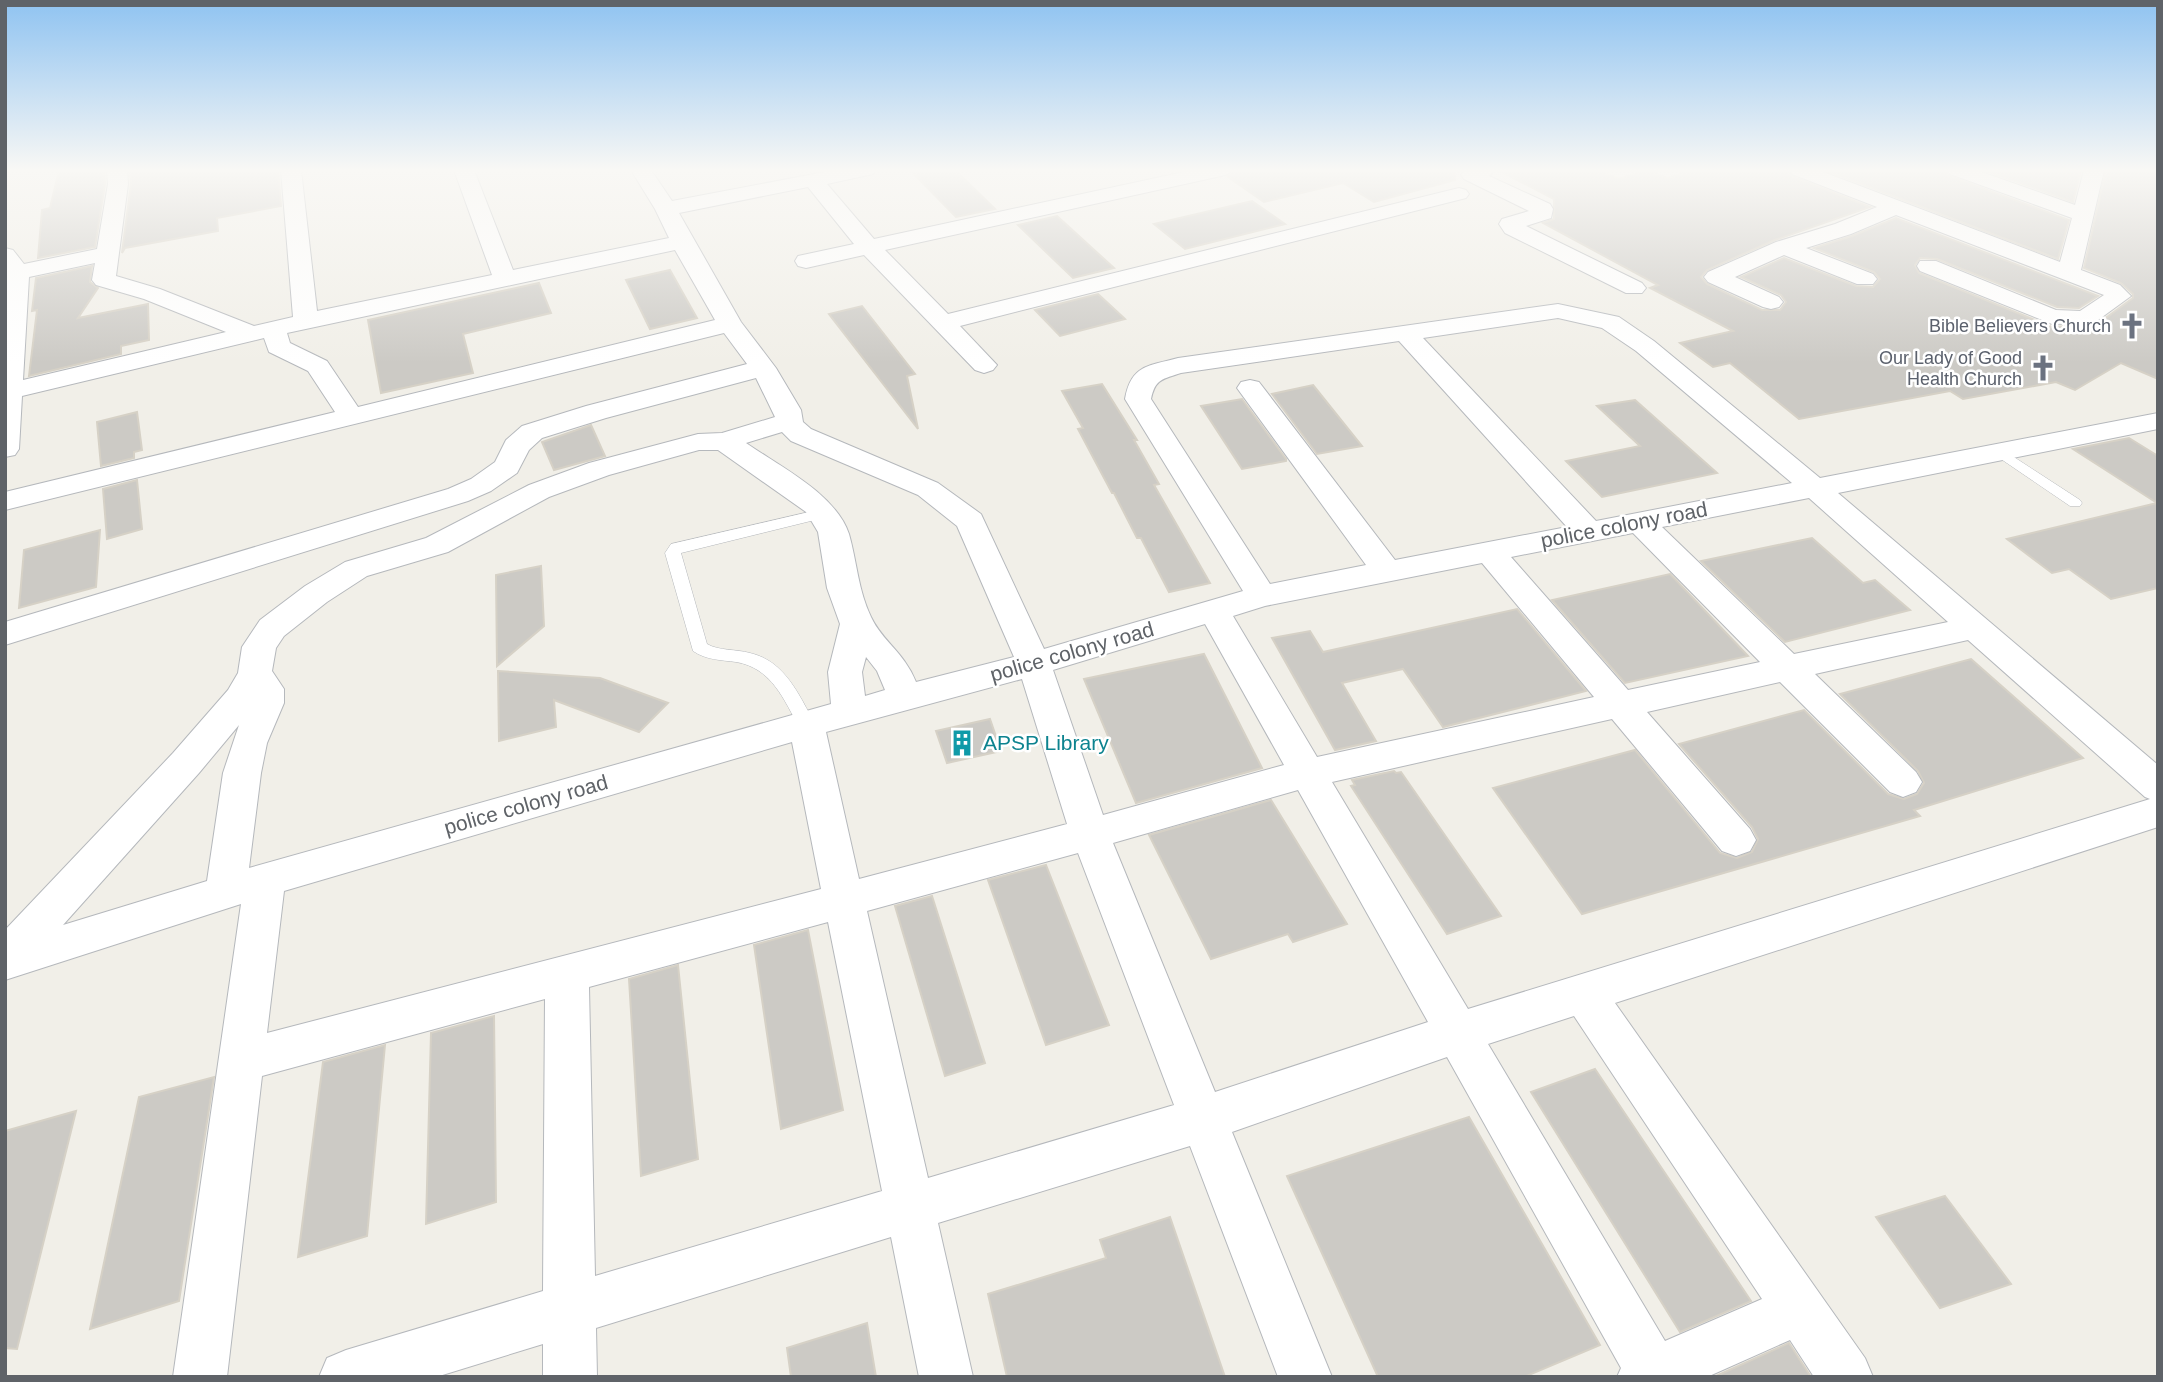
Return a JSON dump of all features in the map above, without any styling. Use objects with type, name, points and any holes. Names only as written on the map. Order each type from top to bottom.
[{"type":"street","points":[[111,234],[104,280],[263,332],[278,347],[318,366],[350,415]]},
{"type":"street","points":[[297,234],[306,321]]},
{"type":"street","points":[[488,234],[505,279]]},
{"type":"street","points":[[678,234],[730,324],[763,368],[787,410],[789,421],[801,435],[928,489],[970,521],[1034,664],[1090,834],[1304,1377]]},
{"type":"street","points":[[859,234],[984,365]]},
{"type":"street","points":[[806,261],[926,234]]},
{"type":"street","points":[[943,323],[1298,234]]},
{"type":"street","points":[[1526,234],[1634,288]]},
{"type":"street","points":[[1771,302],[1716,277],[1784,247],[1825,234]]},
{"type":"street","points":[[1928,266],[2052,317],[2085,318],[2119,296],[2112,290],[1968,234]]},
{"type":"street","points":[[2069,273],[2079,234]]},
{"type":"street","points":[[9,391],[306,321],[682,242]]},
{"type":"street","points":[[1784,247],[1865,279]]},
{"type":"street","points":[[5,449],[12,263],[108,254]]},
{"type":"street","points":[[1262,596],[1138,400],[1141,382],[1150,374],[1178,366],[1559,311],[1610,322],[1645,346],[2152,775]]},
{"type":"street","points":[[5,501],[730,324]]},
{"type":"street","points":[[1405,333],[1589,532]]},
{"type":"street","points":[[5,634],[458,495],[481,485],[507,467],[516,446],[532,432],[596,412],[763,368]]},
{"type":"street","points":[[1250,388],[1388,572]]},
{"type":"street","points":[[5,960],[186,763],[240,699],[255,673],[259,647],[272,628],[316,594],[356,569],[438,545],[539,491],[599,469],[698,442],[724,441],[789,421]]},
{"type":"street","name":"police colony road","points":[[5,960],[245,886],[806,724],[1034,664],[1262,596],[2158,422]]},
{"type":"street","points":[[724,441],[800,491],[817,506],[833,532],[843,588],[857,624],[893,667],[905,698]]},
{"type":"street","points":[[1639,522],[1903,782]]},
{"type":"street","points":[[1489,552],[1736,840]]},
{"type":"street","points":[[1214,611],[1458,1033],[1651,1376],[1800,1309]]},
{"type":"street","points":[[849,712],[845,672],[857,624]]},
{"type":"street","points":[[241,1061],[1308,773],[1975,627]]},
{"type":"street","points":[[200,1377],[241,1061],[245,886],[242,774],[249,743],[266,703],[267,689],[255,673]]},
{"type":"street","points":[[806,724],[946,1377]]},
{"type":"street","points":[[346,1377],[1203,1119],[1716,950],[2158,812]]},
{"type":"street","points":[[567,974],[570,1377]]},
{"type":"street","points":[[1584,994],[1846,1377]]},
{"type":"lane","points":[[2000,452],[2075,503]]},
{"type":"lane","points":[[806,724],[781,678],[773,670],[745,657],[704,652],[699,647],[673,553],[677,547],[822,514]]},
{"type":"building","points":[[40,234],[97,234],[95,247],[38,258]]},
{"type":"building","points":[[124,234],[199,234],[125,248],[122,253]]},
{"type":"building","points":[[1028,234],[1077,234],[1114,268],[1073,278]]},
{"type":"building","points":[[1167,234],[1243,234],[1185,249]]},
{"type":"building","points":[[1564,234],[1791,234],[1707,270],[1701,277],[1707,284],[1762,310],[1780,310],[1786,302],[1781,295],[1741,277],[1784,258],[1856,286],[1873,287],[1880,279],[1874,272],[1814,248],[1856,234],[1939,234],[2098,296],[2079,308],[2057,307],[1937,259],[1920,258],[1915,265],[1919,273],[2052,327],[2096,325],[2133,298],[2133,294],[2121,283],[2084,268],[2092,234],[2158,234],[2158,379],[2121,363],[2075,390],[2056,382],[1963,399],[1950,391],[1799,419],[1730,363],[1713,367],[1680,343],[1733,331],[1650,288],[1658,285]]},
{"type":"building","points":[[1994,234],[2065,234],[2058,259]]},
{"type":"building","points":[[92,266],[90,282],[98,288],[78,318],[148,304],[149,340],[121,346],[121,354],[29,376],[37,310],[32,311],[36,278]]},
{"type":"building","points":[[670,270],[697,318],[650,329],[626,280]]},
{"type":"building","points":[[539,283],[551,313],[463,334],[473,373],[381,393],[368,320]]},
{"type":"building","points":[[1098,294],[1125,319],[1060,336],[1035,310]]},
{"type":"building","points":[[862,306],[915,374],[907,376],[918,429],[829,314]]},
{"type":"building","points":[[1102,384],[1137,440],[1134,440],[1159,484],[1154,485],[1210,583],[1169,592],[1141,538],[1137,538],[1112,493],[1078,429],[1083,428],[1062,391]]},
{"type":"building","points":[[1313,385],[1362,446],[1317,454],[1272,394]]},
{"type":"building","points":[[1242,399],[1286,461],[1242,469],[1201,406]]},
{"type":"building","points":[[1635,400],[1717,473],[1602,497],[1566,461],[1640,446],[1597,406]]},
{"type":"building","points":[[137,412],[142,450],[134,452],[134,458],[101,466],[97,422]]},
{"type":"building","points":[[591,425],[605,456],[554,470],[542,442]]},
{"type":"building","points":[[2129,438],[2158,456],[2158,588],[2111,599],[2069,569],[2052,573],[2007,539],[2157,503],[2073,449]]},
{"type":"building","points":[[137,480],[142,529],[107,539],[103,489]]},
{"type":"building","points":[[100,530],[96,587],[19,608],[24,550]]},
{"type":"building","points":[[1812,538],[1863,583],[1875,580],[1910,610],[1785,642],[1701,561]]},
{"type":"building","points":[[541,566],[544,626],[497,666],[496,575]]},
{"type":"building","points":[[1670,574],[1748,656],[1625,683],[1552,600]]},
{"type":"building","points":[[1517,609],[1586,691],[1443,727],[1403,669],[1342,683],[1376,741],[1335,750],[1272,638],[1310,631],[1323,652]]},
{"type":"building","points":[[1204,654],[1262,768],[1136,803],[1084,679]]},
{"type":"building","points":[[1971,659],[2083,758],[1914,810],[1920,816],[1582,914],[1493,788],[1635,750],[1720,853],[1737,858],[1752,852],[1758,839],[1752,827],[1679,744],[1804,710],[1888,794],[1904,799],[1917,794],[1924,783],[1918,771],[1840,694]]},
{"type":"building","points":[[498,671],[600,678],[668,703],[639,732],[554,700],[556,727],[499,741]]},
{"type":"building","name":"APSP Library","points":[[990,719],[1001,751],[947,763],[936,731]]},
{"type":"building","points":[[1394,771],[1401,772],[1501,916],[1447,934],[1351,786],[1355,785],[1352,780]]},
{"type":"building","points":[[1271,800],[1347,924],[1293,942],[1288,934],[1211,959],[1149,835]]},
{"type":"building","points":[[1046,865],[1109,1025],[1046,1045],[988,880]]},
{"type":"building","points":[[932,896],[985,1063],[945,1076],[895,906]]},
{"type":"building","points":[[808,930],[843,1110],[781,1129],[754,945]]},
{"type":"building","points":[[678,965],[698,1159],[641,1176],[629,979]]},
{"type":"building","points":[[494,1016],[496,1202],[426,1224],[431,1033]]},
{"type":"building","points":[[385,1045],[367,1236],[298,1257],[323,1062]]},
{"type":"building","points":[[1595,1069],[1751,1301],[1680,1332],[1531,1092]]},
{"type":"building","points":[[214,1077],[179,1301],[90,1329],[139,1097]]},
{"type":"building","points":[[76,1111],[17,1349],[5,1348],[5,1131]]},
{"type":"building","points":[[1469,1117],[1600,1345],[1524,1377],[1378,1377],[1287,1176]]},
{"type":"building","points":[[1945,1196],[2011,1284],[1940,1308],[1876,1217]]},
{"type":"building","points":[[1170,1217],[1225,1377],[1007,1377],[988,1294],[1106,1258],[1100,1240]]},
{"type":"building","points":[[867,1323],[876,1377],[791,1377],[787,1348]]},
{"type":"building","points":[[1789,1343],[1811,1377],[1714,1377]]},
{"type":"place","name":"Bible Believers Church","points":[[2132,326]]},
{"type":"place","name":"Our Lady of Good Health Church","points":[[2043,368]]},
{"type":"place","name":"APSP Library","points":[[962,743]]}]
